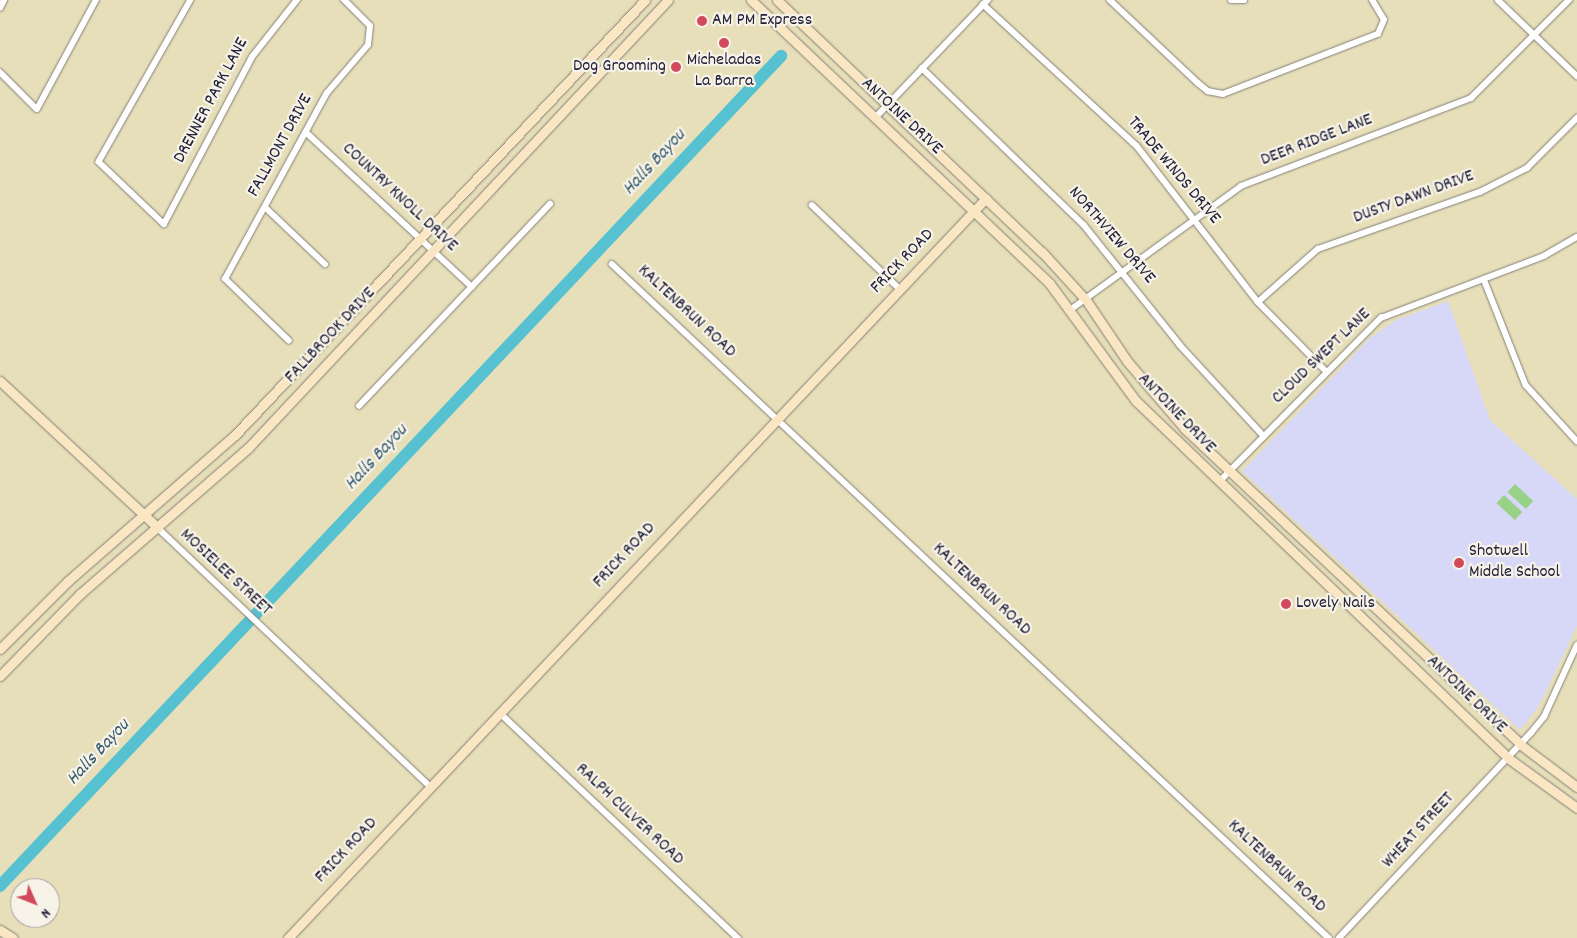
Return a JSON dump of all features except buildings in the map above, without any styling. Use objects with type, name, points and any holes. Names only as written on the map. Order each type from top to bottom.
[{"type":"main road","name":"FALLBROOK DRIVE","points":[[0,649],[68,581],[145,516],[235,435],[645,0]]},
{"type":"main road","name":"FALLBROOK DRIVE","points":[[0,676],[80,594],[248,448],[668,0]]},
{"type":"main road","name":"ANTOINE DRIVE","points":[[751,0],[975,209],[1070,310],[1136,401],[1508,758],[1577,808]]},
{"type":"main road","name":"ANTOINE DRIVE","points":[[777,0],[889,104],[986,198],[1086,300],[1155,395],[1230,471],[1520,745],[1577,787]]},
{"type":"main road","points":[[572,77],[585,89]]},
{"type":"main road","name":"FRICK ROAD","points":[[288,938],[986,198]]},
{"type":"main road","name":"MOSIELEE STREET","points":[[0,381],[158,528]]},
{"type":"main road","points":[[1352,608],[1362,597]]},
{"type":"main road","points":[[0,930],[12,938]]},
{"type":"street","points":[[0,8],[4,0]]},
{"type":"street","points":[[0,72],[37,109],[96,0]]},
{"type":"street","name":"DRENNER PARK LANE","points":[[191,0],[99,162],[164,224],[252,57],[297,0]]},
{"type":"street","name":"FALLMONT DRIVE","points":[[289,341],[224,280],[327,93],[368,46],[372,34],[370,26],[344,0]]},
{"type":"street","points":[[1110,0],[1198,83],[1216,94],[1370,39],[1384,20],[1372,0]]},
{"type":"street","points":[[1231,0],[1244,0]]},
{"type":"street","points":[[1498,0],[1577,76]]},
{"type":"street","name":"DEER RIDGE LANE","points":[[1070,310],[1125,273],[1241,186],[1471,98],[1569,0]]},
{"type":"street","points":[[877,116],[986,2]]},
{"type":"street","name":"TRADE WINDS DRIVE","points":[[986,2],[1137,146],[1196,219],[1258,302],[1326,371]]},
{"type":"street","name":"NORTHVIEW DRIVE","points":[[922,68],[1055,194],[1125,273],[1180,345],[1264,436]]},
{"type":"street","name":"DUSTY DAWN DRIVE","points":[[1258,302],[1318,249],[1480,192],[1527,168],[1577,118]]},
{"type":"street","name":"COUNTRY KNOLL DRIVE","points":[[306,132],[472,287]]},
{"type":"street","points":[[359,406],[550,204]]},
{"type":"street","points":[[812,205],[900,288]]},
{"type":"street","points":[[265,207],[325,264]]},
{"type":"street","name":"CLOUD SWEPT LANE","points":[[1219,482],[1326,371],[1381,318],[1484,279],[1577,237]]},
{"type":"street","name":"KALTENBRUN ROAD","points":[[612,264],[1329,938]]},
{"type":"street","points":[[1484,279],[1526,386],[1577,441]]},
{"type":"street","name":"MOSIELEE STREET","points":[[158,528],[265,633],[430,786]]},
{"type":"street","name":"WHEAT STREET","points":[[1339,938],[1544,717],[1577,645]]},
{"type":"street","name":"RALPH CULVER ROAD","points":[[500,713],[738,938]]},
{"type":"shaded area","name":"Shotwell Middle School","points":[[1448,301],[1490,420],[1577,499],[1577,626],[1539,706],[1520,730],[1242,471],[1370,338],[1396,320]]},
{"type":"green space","points":[[1515,484],[1533,501],[1526,509],[1507,492]]},
{"type":"green space","points":[[1504,495],[1522,512],[1515,520],[1496,503]]},
{"type":"waterway","name":"Halls Bayou","points":[[0,886],[781,56]]},
{"type":"place","name":"AM PM Express","points":[[702,21]]},
{"type":"place","name":"Micheladas La Barra","points":[[724,43]]},
{"type":"place","name":"Dog Grooming","points":[[676,67]]},
{"type":"place","name":"Shotwell Middle School","points":[[1459,563]]},
{"type":"place","name":"Lovely Nails","points":[[1286,604]]}]
